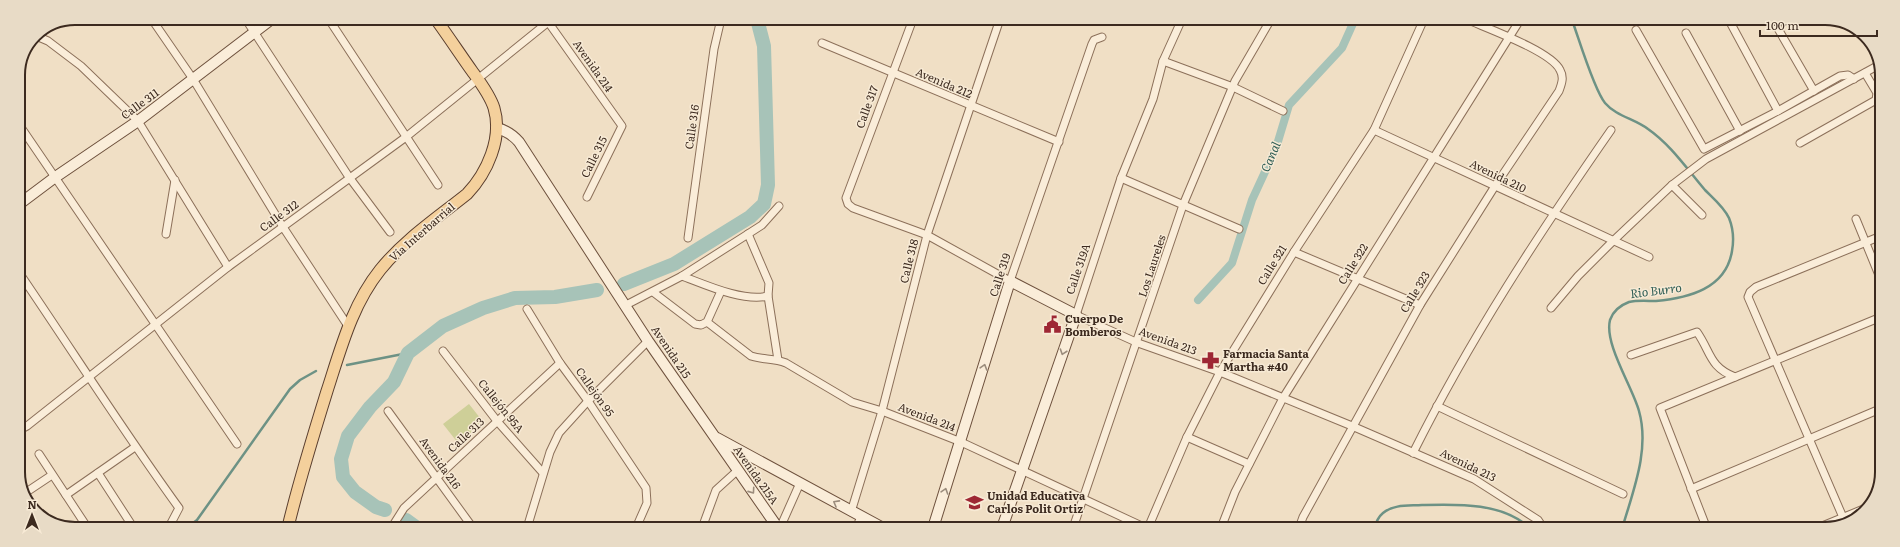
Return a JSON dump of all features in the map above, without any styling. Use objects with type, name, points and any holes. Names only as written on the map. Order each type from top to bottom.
[{"type":"main road","name":"Vía Interbarrial","points":[[289,522],[315,430],[348,326],[365,292],[380,270],[394,254],[477,184],[489,159],[496,128],[493,106],[478,80],[440,25]]},
{"type":"street","points":[[156,25],[193,79],[283,227],[348,326]]},
{"type":"street","points":[[250,25],[349,177],[390,232]]},
{"type":"street","name":"Calle 311","points":[[25,200],[54,178],[138,121],[264,25]]},
{"type":"street","points":[[333,25],[438,185]]},
{"type":"street","name":"Calle 312","points":[[25,427],[156,326],[228,267],[349,177],[406,137],[478,80],[543,25]]},
{"type":"street","name":"Avenida 214","points":[[552,25],[622,126]]},
{"type":"street","name":"Calle 316","points":[[688,238],[713,55],[720,25]]},
{"type":"street","name":"Calle 317","points":[[848,204],[846,198],[911,25]]},
{"type":"street","name":"Calle 318","points":[[851,512],[882,411],[927,236],[998,25]]},
{"type":"street","name":"Calle 319A","points":[[1004,522],[1076,315],[1121,178],[1152,99],[1163,61],[1179,25]]},
{"type":"street","name":"Los Laureles","points":[[1075,522],[1138,343],[1184,205],[1233,87],[1268,25]]},
{"type":"street","name":"Calle 321","points":[[1150,522],[1187,438],[1220,372],[1294,252],[1374,130],[1421,25]]},
{"type":"street","points":[[1479,25],[1509,37]]},
{"type":"street","name":"Calle 322","points":[[1223,522],[1234,492],[1283,398],[1517,25]]},
{"type":"street","points":[[1732,25],[1778,111]]},
{"type":"street","points":[[1776,25],[1814,91]]},
{"type":"street","points":[[1636,30],[1702,148],[1708,148],[1840,76],[1848,75],[1854,80]]},
{"type":"street","points":[[1686,33],[1740,131]]},
{"type":"street","name":"Calle 319","points":[[935,522],[1010,281],[1092,44],[1094,40],[1102,37]]},
{"type":"street","name":"Calle 323","points":[[1301,522],[1352,426],[1420,305],[1495,186],[1559,90],[1562,76],[1556,63],[1509,37]]},
{"type":"street","points":[[41,39],[48,41],[81,66],[138,121],[228,267]]},
{"type":"street","name":"Avenida 212","points":[[822,43],[1059,142]]},
{"type":"street","points":[[1163,61],[1233,87],[1283,111]]},
{"type":"street","points":[[1551,308],[1578,276],[1613,241],[1672,184],[1692,169],[1706,159],[1874,68]]},
{"type":"street","points":[[1865,73],[1875,90]]},
{"type":"street","points":[[1800,143],[1875,101]]},
{"type":"street","name":"Calle 315","points":[[586,198],[622,126]]},
{"type":"street","name":"Avenida 215","points":[[496,128],[505,130],[519,142],[648,341],[713,436],[871,522]]},
{"type":"street","name":"Avenida 210","points":[[1374,130],[1553,214],[1649,257]]},
{"type":"street","points":[[1413,453],[1469,346],[1553,214],[1611,130]]},
{"type":"street","points":[[25,134],[237,444]]},
{"type":"street","points":[[1121,178],[1239,229]]},
{"type":"street","points":[[166,234],[175,180]]},
{"type":"street","points":[[1672,184],[1702,215]]},
{"type":"street","name":"Avenida 213","points":[[848,204],[853,208],[927,236],[1076,315],[1138,343],[1220,372],[1352,426],[1474,479],[1492,489],[1539,522]]},
{"type":"street","points":[[626,305],[682,276],[762,225],[779,206]]},
{"type":"street","points":[[1856,219],[1875,265]]},
{"type":"street","points":[[748,234],[770,283],[768,296],[778,360]]},
{"type":"street","points":[[1843,518],[1749,302],[1750,292],[1756,287],[1875,238]]},
{"type":"street","points":[[1294,252],[1420,305]]},
{"type":"street","points":[[682,276],[721,291],[760,298],[768,296]]},
{"type":"street","points":[[25,281],[90,376],[135,447],[179,508],[172,522]]},
{"type":"street","points":[[653,292],[695,324],[701,325],[707,322],[721,291]]},
{"type":"street","name":"Callejón 95","points":[[527,309],[560,363],[588,400],[646,488],[648,503],[639,522]]},
{"type":"street","points":[[1705,522],[1660,408],[1875,319]]},
{"type":"street","name":"Avenida 214","points":[[707,322],[751,356],[759,359],[778,360],[852,402],[882,411],[961,442],[1134,522]]},
{"type":"street","points":[[1631,355],[1697,332],[1711,361],[1718,368],[1735,377]]},
{"type":"street","points":[[529,522],[550,452],[559,433],[588,400],[648,341]]},
{"type":"street","name":"Callejón 95A","points":[[443,351],[497,421],[543,473]]},
{"type":"street","name":"Calle 313","points":[[396,522],[404,508],[436,477],[560,363]]},
{"type":"street","points":[[1437,406],[1623,494]]},
{"type":"street","points":[[1691,489],[1875,410]]},
{"type":"street","name":"Avenida 216","points":[[388,411],[469,522]]},
{"type":"street","name":"Avenida 215A","points":[[713,436],[775,522]]},
{"type":"street","points":[[1187,438],[1249,464]]},
{"type":"street","points":[[66,495],[135,447]]},
{"type":"street","points":[[39,454],[84,522]]},
{"type":"street","points":[[704,522],[716,490],[738,470]]},
{"type":"street","points":[[98,473],[130,522]]},
{"type":"street","points":[[29,490],[52,475]]},
{"type":"street","points":[[782,522],[800,483]]},
{"type":"street","points":[[859,522],[861,517]]},
{"type":"green space","points":[[469,404],[484,423],[458,443],[443,424]]},
{"type":"waterway","points":[[624,284],[674,264],[750,217],[764,204],[768,185],[764,46],[759,25]]},
{"type":"waterway","name":"Canal","points":[[1198,300],[1232,263],[1252,200],[1276,148],[1289,105],[1342,48],[1352,25]]},
{"type":"waterway","name":"Rio Burro","points":[[1574,25],[1596,87],[1605,103],[1615,111],[1648,129],[1664,142],[1724,210],[1729,218],[1733,234],[1732,251],[1728,264],[1714,283],[1693,294],[1668,300],[1629,302],[1618,309],[1610,320],[1609,330],[1611,341],[1639,411],[1642,426],[1643,441],[1639,470],[1624,522]]},
{"type":"waterway","points":[[385,510],[376,507],[355,492],[343,477],[341,459],[348,436],[370,407],[394,382],[408,353],[443,326],[483,308],[515,298],[555,297],[597,290]]},
{"type":"waterway","points":[[347,365],[408,353]]},
{"type":"waterway","points":[[194,522],[290,389],[300,380],[316,371]]},
{"type":"waterway","name":"Rio Burro","points":[[1376,522],[1383,513],[1392,508],[1407,506],[1450,505],[1479,506],[1493,509],[1522,522]]},
{"type":"place","name":"Cuerpo De Bomberos","points":[[1052,325]]},
{"type":"place","name":"Farmacia Santa Martha #40","points":[[1210,360]]},
{"type":"place","name":"Unidad Educativa Carlos Polit Ortiz","points":[[974,502]]}]
